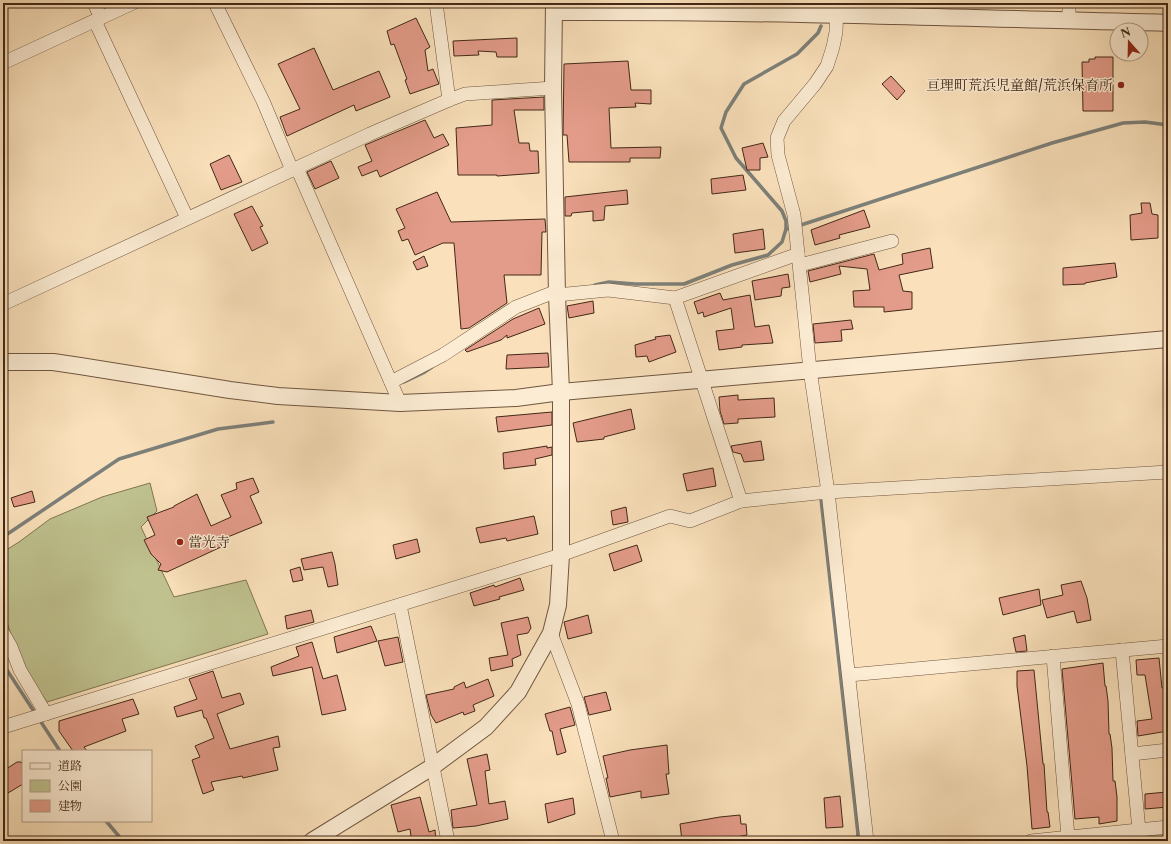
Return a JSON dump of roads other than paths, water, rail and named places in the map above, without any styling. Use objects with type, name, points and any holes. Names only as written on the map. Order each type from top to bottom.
[{"type":"street","points":[[94,3],[98,19],[187,218]]},
{"type":"street","points":[[3,63],[133,3]]},
{"type":"street","points":[[215,3],[396,380],[400,403]]},
{"type":"street","points":[[436,3],[449,100]]},
{"type":"street","points":[[1069,3],[1069,20]]},
{"type":"street","points":[[312,841],[432,767],[486,727],[518,692],[551,634],[558,605],[561,555],[561,392],[557,293],[553,88],[555,8],[627,12],[836,9],[930,16],[1168,23]]},
{"type":"street","points":[[836,9],[836,32],[827,66],[815,84],[784,121],[778,138],[778,155],[794,215],[810,370],[828,492],[867,841]]},
{"type":"street","points":[[3,304],[187,218],[449,100],[465,94],[553,88]]},
{"type":"street","points":[[396,380],[443,355],[516,307],[557,293],[608,290],[675,298],[799,259],[892,240]]},
{"type":"street","points":[[675,298],[742,501]]},
{"type":"street","points":[[3,362],[53,362],[230,390],[278,396],[400,403],[516,398],[561,392],[1168,339]]},
{"type":"street","points":[[3,727],[561,555],[670,516],[690,521],[742,501],[828,492],[1168,472]]},
{"type":"street","points":[[400,605],[448,841]]},
{"type":"street","points":[[3,633],[11,647],[39,716]]},
{"type":"street","points":[[551,634],[578,704],[613,841]]},
{"type":"street","points":[[849,675],[1168,646]]},
{"type":"street","points":[[1122,650],[1140,836]]},
{"type":"street","points":[[1052,656],[1068,837]]},
{"type":"street","points":[[1132,754],[1168,750]]},
{"type":"street","points":[[1031,841],[1068,837],[1140,836],[1168,827]]},
{"type":"waterway","points":[[786,229],[786,221],[782,211],[736,158],[721,128],[726,112],[744,84],[797,54],[818,33],[821,26]]},
{"type":"waterway","points":[[801,225],[1052,143],[1123,123],[1145,122],[1168,125]]},
{"type":"waterway","points":[[595,285],[609,282],[635,284],[684,284],[732,265],[768,255],[782,242],[786,229],[791,228]]},
{"type":"waterway","points":[[404,382],[432,367]]},
{"type":"waterway","points":[[3,537],[119,459],[218,429],[273,422]]},
{"type":"waterway","points":[[821,499],[858,834],[856,841]]},
{"type":"waterway","points":[[3,664],[35,713]]},
{"type":"waterway","points":[[39,719],[59,750]]},
{"type":"waterway","points":[[107,822],[123,841]]},
{"type":"place","name":"亘理町荒浜児童館/荒浜保育所","points":[[1121,85]]},
{"type":"place","name":"當光寺","points":[[180,542]]}]
